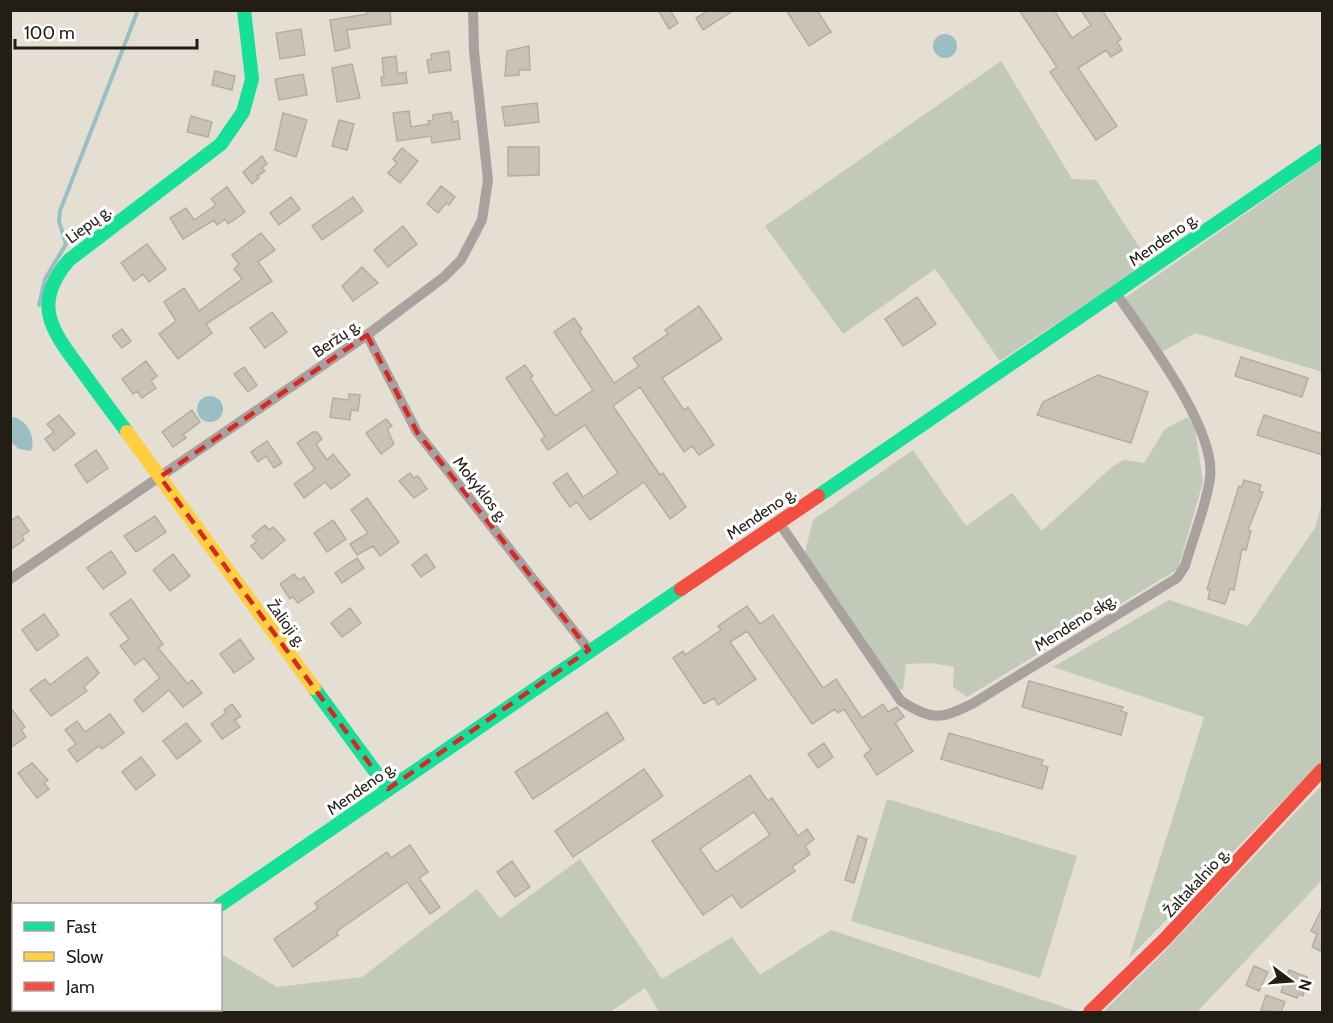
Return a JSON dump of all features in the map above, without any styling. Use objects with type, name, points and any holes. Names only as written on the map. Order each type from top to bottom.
[{"type":"street","name":"Liepų g.","points":[[160,477],[54,333],[47,307],[50,289],[56,273],[69,260],[221,144],[243,112],[252,79],[244,10]]},
{"type":"street","name":"Beržų g.","points":[[10,579],[367,335],[444,277],[461,260],[482,219],[488,180],[474,51],[473,10]]},
{"type":"street","name":"Mendeno g.","points":[[222,904],[778,521],[1323,151]]},
{"type":"street","name":"Mendeno skg.","points":[[778,521],[901,701],[921,712],[944,717],[972,704],[1176,578],[1185,566],[1210,477],[1209,453],[1193,413],[1116,293]]},
{"type":"street","name":"Mokyklos g.","points":[[367,335],[417,432],[590,650]]},
{"type":"street","name":"Žalioji g.","points":[[160,477],[388,789]]},
{"type":"street","name":"Žaltakalnio g.","points":[[1090,1012],[1165,939],[1323,770]]},
{"type":"highlighted area","points":[[367,335],[417,432],[589,650],[388,789],[160,477]]},
{"type":"green space","points":[[1001,61],[1072,179],[1096,180],[1149,262],[1000,361],[935,269],[843,334],[765,226]]},
{"type":"green space","points":[[1322,160],[1322,372],[1195,333],[1160,353],[1125,298]]},
{"type":"green space","points":[[1188,417],[1195,429],[1203,482],[1178,569],[967,697],[953,687],[954,667],[931,663],[906,664],[903,690],[898,689],[805,552],[813,520],[913,450],[966,526],[1012,493],[1042,531],[1113,466],[1124,460],[1144,463],[1165,429]]},
{"type":"green space","points":[[1322,503],[1322,761],[1129,958],[1204,717],[1053,667],[1169,600],[1248,626],[1315,528]]},
{"type":"green space","points":[[1322,785],[1322,880],[1197,1012],[1103,1012],[1157,959]]},
{"type":"green space","points":[[887,799],[1077,856],[1040,978],[851,921]]},
{"type":"green space","points":[[580,859],[662,979],[732,937],[760,975],[831,930],[1076,1011],[659,1012],[645,988],[610,1012],[125,1012],[222,1011],[222,955],[277,987],[362,977],[477,889],[500,918]]},
{"type":"water","points":[[945,34],[953,38],[957,46],[953,54],[945,58],[937,54],[933,46],[937,38]]},
{"type":"water","points":[[210,396],[219,400],[223,409],[219,418],[210,422],[201,418],[197,409],[201,400]]},
{"type":"water","points":[[14,417],[23,422],[30,431],[31,451],[19,449],[11,442],[11,418]]},
{"type":"building","points":[[367,10],[390,10],[391,24],[347,30],[350,48],[335,51],[330,20],[367,14]]},
{"type":"building","points":[[658,10],[670,10],[678,23],[669,29]]},
{"type":"building","points":[[709,10],[734,10],[703,30],[696,18]]},
{"type":"building","points":[[786,10],[817,10],[831,32],[809,46]]},
{"type":"building","points":[[1019,10],[1054,10],[1072,38],[1091,25],[1081,10],[1102,10],[1121,39],[1117,42],[1122,50],[1111,57],[1106,50],[1078,68],[1117,126],[1096,140],[1050,72],[1057,67]]},
{"type":"building","points":[[301,29],[305,55],[280,59],[276,33]]},
{"type":"building","points":[[529,46],[530,70],[519,70],[519,75],[505,76],[507,51]]},
{"type":"building","points":[[449,51],[451,70],[429,73],[427,60],[432,59],[431,54]]},
{"type":"building","points":[[396,56],[398,74],[406,72],[407,83],[382,86],[381,77],[384,77],[382,58]]},
{"type":"building","points":[[352,64],[360,98],[337,102],[332,68]]},
{"type":"building","points":[[215,71],[235,76],[232,90],[212,85]]},
{"type":"building","points":[[303,74],[307,95],[279,100],[275,79]]},
{"type":"building","points":[[537,103],[539,122],[505,126],[502,107]]},
{"type":"building","points":[[409,111],[411,127],[429,124],[428,121],[433,120],[433,115],[451,112],[453,122],[458,121],[460,139],[432,143],[431,136],[397,141],[393,113]]},
{"type":"building","points":[[283,113],[307,120],[296,157],[275,150]]},
{"type":"building","points":[[191,116],[212,122],[208,137],[187,132]]},
{"type":"building","points":[[339,120],[354,124],[347,150],[332,146]]},
{"type":"building","points":[[508,147],[539,147],[539,175],[508,176]]},
{"type":"building","points":[[402,148],[418,161],[400,183],[388,173],[397,163],[393,159]]},
{"type":"building","points":[[262,156],[267,164],[262,168],[265,171],[257,176],[259,178],[252,184],[243,172]]},
{"type":"building","points":[[441,186],[455,197],[438,213],[427,204]]},
{"type":"building","points":[[227,187],[245,212],[228,224],[225,219],[217,225],[214,220],[183,239],[170,218],[186,208],[194,220],[216,205],[211,199]]},
{"type":"building","points":[[291,197],[300,209],[279,225],[270,213]]},
{"type":"building","points":[[353,197],[363,211],[322,240],[312,226]]},
{"type":"building","points":[[403,226],[417,244],[388,267],[374,250]]},
{"type":"building","points":[[261,233],[275,250],[258,262],[272,281],[206,324],[212,333],[178,359],[159,334],[176,321],[164,302],[184,288],[199,311],[242,279],[234,269],[239,264],[232,255]]},
{"type":"building","points":[[147,244],[166,269],[149,282],[143,274],[134,281],[121,263]]},
{"type":"building","points":[[362,267],[378,283],[353,301],[342,286]]},
{"type":"building","points":[[917,297],[936,324],[903,346],[885,319]]},
{"type":"building","points":[[699,306],[722,339],[662,378],[684,410],[688,407],[714,445],[699,455],[692,446],[684,452],[640,387],[613,406],[660,475],[663,473],[686,507],[670,519],[644,482],[590,520],[577,502],[570,507],[553,483],[567,473],[583,497],[618,473],[585,425],[548,450],[541,440],[545,436],[506,378],[525,365],[533,376],[530,378],[555,416],[593,390],[554,332],[574,318],[582,329],[579,331],[614,383],[639,366],[633,358],[668,334],[665,330]]},
{"type":"building","points":[[272,312],[287,332],[265,348],[250,328]]},
{"type":"building","points":[[122,329],[131,341],[122,348],[112,336]]},
{"type":"building","points":[[1241,357],[1308,378],[1302,397],[1235,376]]},
{"type":"building","points":[[146,361],[157,376],[151,381],[156,388],[142,398],[137,391],[133,394],[122,379]]},
{"type":"building","points":[[244,367],[257,385],[248,392],[234,374]]},
{"type":"building","points":[[1098,375],[1148,392],[1131,443],[1037,415],[1043,402]]},
{"type":"building","points":[[349,394],[360,395],[358,411],[351,410],[350,420],[330,417],[333,398],[349,400]]},
{"type":"building","points":[[192,410],[200,422],[183,435],[186,438],[173,447],[162,432]]},
{"type":"building","points":[[59,415],[75,434],[54,451],[45,439],[54,432],[47,424]]},
{"type":"building","points":[[1264,415],[1323,434],[1323,455],[1257,435]]},
{"type":"building","points":[[386,419],[392,426],[387,429],[394,444],[381,454],[366,433]]},
{"type":"building","points":[[313,432],[317,432],[322,439],[316,444],[327,460],[333,454],[350,475],[331,489],[325,482],[304,498],[294,484],[315,469],[297,443]]},
{"type":"building","points":[[267,441],[282,463],[274,468],[266,456],[258,462],[251,452]]},
{"type":"building","points":[[96,450],[108,468],[87,483],[75,465]]},
{"type":"building","points":[[410,473],[414,478],[418,476],[427,489],[414,498],[399,481]]},
{"type":"building","points":[[1244,480],[1261,485],[1259,491],[1263,492],[1248,530],[1251,531],[1246,550],[1242,549],[1234,590],[1230,589],[1225,604],[1208,599],[1210,590],[1207,589],[1239,486],[1242,487]]},
{"type":"building","points":[[367,498],[399,542],[380,556],[373,546],[357,555],[350,544],[368,533],[351,510]]},
{"type":"building","points":[[18,516],[29,531],[22,536],[24,540],[10,550],[10,521]]},
{"type":"building","points":[[155,516],[166,532],[136,552],[124,536]]},
{"type":"building","points":[[333,520],[346,539],[327,552],[314,533]]},
{"type":"building","points":[[265,525],[269,530],[273,527],[285,540],[262,559],[251,546],[257,541],[252,536]]},
{"type":"building","points":[[111,551],[126,573],[103,589],[87,568]]},
{"type":"building","points":[[173,554],[190,576],[170,591],[153,570]]},
{"type":"building","points":[[426,554],[435,567],[421,577],[412,565]]},
{"type":"building","points":[[357,558],[364,568],[342,583],[335,573]]},
{"type":"building","points":[[294,574],[299,580],[304,577],[314,592],[298,603],[293,597],[290,599],[280,584]]},
{"type":"building","points":[[131,599],[163,644],[158,648],[188,684],[192,680],[202,693],[183,707],[169,690],[143,712],[134,700],[160,678],[144,658],[135,665],[120,646],[129,639],[110,614]]},
{"type":"building","points":[[747,606],[760,624],[773,615],[823,688],[836,679],[862,718],[883,704],[888,712],[897,707],[904,717],[895,723],[913,751],[877,775],[864,755],[871,750],[844,709],[838,713],[835,709],[812,724],[747,631],[730,642],[756,679],[718,705],[714,698],[704,704],[673,658],[683,651],[685,655],[721,630],[718,626]]},
{"type":"building","points":[[350,608],[361,623],[342,637],[331,623]]},
{"type":"building","points":[[44,614],[59,635],[37,651],[22,630]]},
{"type":"building","points":[[240,639],[254,659],[234,673],[220,654]]},
{"type":"building","points":[[87,657],[99,673],[84,687],[87,691],[51,716],[30,690],[45,679],[50,685]]},
{"type":"building","points":[[1029,681],[1123,707],[1121,711],[1127,713],[1121,735],[1022,707]]},
{"type":"building","points":[[232,704],[241,716],[235,720],[240,727],[222,739],[211,724],[226,713],[224,710]]},
{"type":"building","points":[[10,707],[25,727],[21,730],[26,737],[10,748]]},
{"type":"building","points":[[607,712],[624,739],[533,799],[515,772]]},
{"type":"building","points":[[110,714],[124,733],[102,749],[99,746],[77,762],[68,750],[76,744],[65,730],[77,721],[85,732]]},
{"type":"building","points":[[186,723],[201,741],[177,759],[163,741]]},
{"type":"building","points":[[949,733],[1043,760],[1041,765],[1048,767],[1042,789],[941,759]]},
{"type":"building","points":[[824,743],[833,757],[818,768],[808,754]]},
{"type":"building","points":[[141,757],[155,775],[136,790],[122,772]]},
{"type":"building","points":[[32,763],[48,780],[44,783],[49,789],[37,798],[18,773]]},
{"type":"building","points":[[644,769],[663,796],[573,857],[555,831]]},
{"type":"building","points":[[750,775],[768,801],[772,798],[798,836],[807,829],[814,839],[805,846],[810,854],[792,867],[795,871],[741,908],[732,895],[703,915],[652,841]],"holes":[[[754,812],[770,835],[716,872],[700,849]]]},
{"type":"building","points":[[858,836],[867,839],[854,883],[845,880]]},
{"type":"building","points":[[410,845],[428,872],[419,878],[440,907],[430,914],[407,882],[336,932],[338,935],[293,967],[274,939],[318,908],[315,903],[387,852],[391,858]]},
{"type":"building","points":[[512,861],[530,887],[515,897],[497,872]]},
{"type":"building","points":[[1323,906],[1323,952],[1312,947],[1317,934],[1311,931]]},
{"type":"building","points":[[1254,966],[1268,972],[1259,991],[1246,985]]},
{"type":"building","points":[[1289,970],[1307,977],[1303,996],[1299,994],[1297,998],[1281,992]]},
{"type":"building","points":[[1266,995],[1285,1002],[1281,1012],[1261,1010]]},
{"type":"waterway","points":[[39,305],[45,279],[66,244],[59,221],[60,211],[138,10]]},
{"type":"traffic: fast","points":[[127,432],[62,344],[50,318],[48,305],[51,291],[57,276],[69,260],[221,144],[243,112],[252,79],[244,10]]},
{"type":"traffic: fast","points":[[818,496],[1322,151]]},
{"type":"traffic: fast","points":[[222,904],[681,589]]},
{"type":"traffic: fast","points":[[314,688],[388,789]]},
{"type":"traffic: slow","points":[[127,432],[314,688]]},
{"type":"traffic: jam","points":[[681,589],[818,496]]},
{"type":"traffic: jam","points":[[1090,1012],[1165,939],[1322,770]]}]
